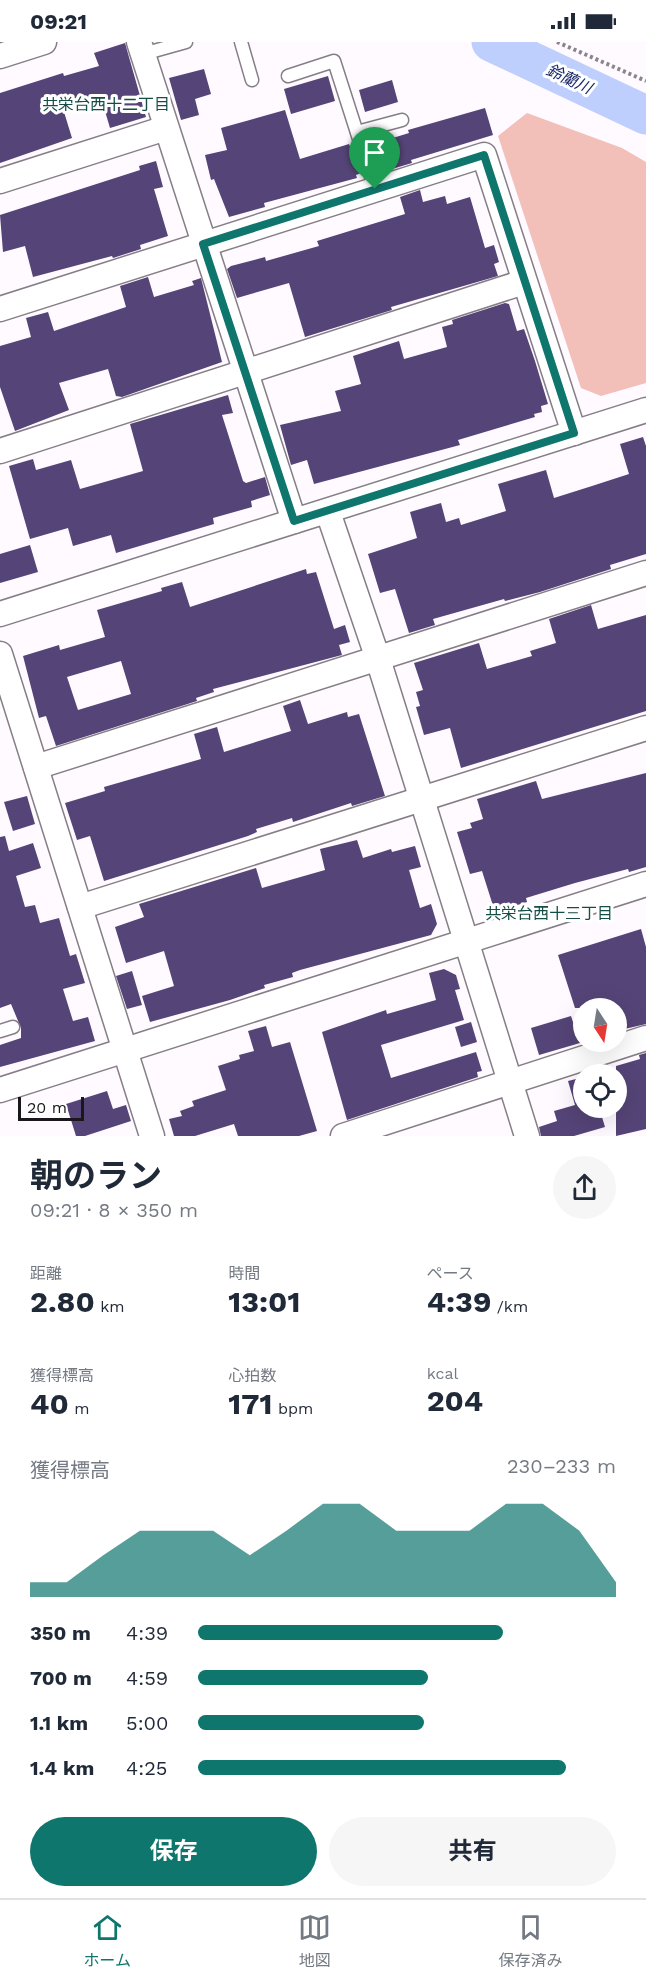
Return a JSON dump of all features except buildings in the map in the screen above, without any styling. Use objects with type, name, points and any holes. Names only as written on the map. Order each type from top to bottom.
[{"type":"street","points":[[0,56],[44,42]]},
{"type":"street","points":[[141,48],[294,521]]},
{"type":"street","points":[[0,181],[166,128]]},
{"type":"street","points":[[0,309],[484,155],[574,433]]},
{"type":"street","points":[[0,451],[246,374],[524,282]]},
{"type":"street","points":[[0,615],[646,410]]},
{"type":"street","points":[[328,512],[423,798],[528,1136]]},
{"type":"street","points":[[36,767],[646,573]]},
{"type":"street","points":[[0,654],[152,1136]]},
{"type":"street","points":[[80,907],[646,728]]},
{"type":"street","points":[[0,1090],[467,943],[646,884]]},
{"type":"street","points":[[343,1136],[646,1038]]},
{"type":"lane","points":[[141,48],[186,42]]},
{"type":"lane","points":[[241,42],[252,80]]},
{"type":"lane","points":[[288,76],[334,61],[375,189]]},
{"type":"lane","points":[[357,132],[402,120]]},
{"type":"lane","points":[[0,1031],[13,1027]]},
{"type":"path","points":[[557,42],[646,81]]},
{"type":"shaded area","points":[[527,113],[622,148],[646,162],[646,383],[601,396],[581,388],[498,136]]},
{"type":"waterway","name":"鈴蘭川","points":[[491,42],[646,115]]},
{"type":"district","name":"共栄台西十二丁目","points":[[106,104]]},
{"type":"district","name":"共栄台西十三丁目","points":[[549,913]]},
{"type":"route","points":[[484,155],[574,433],[294,521],[203,244],[375,189],[484,155]]}]
